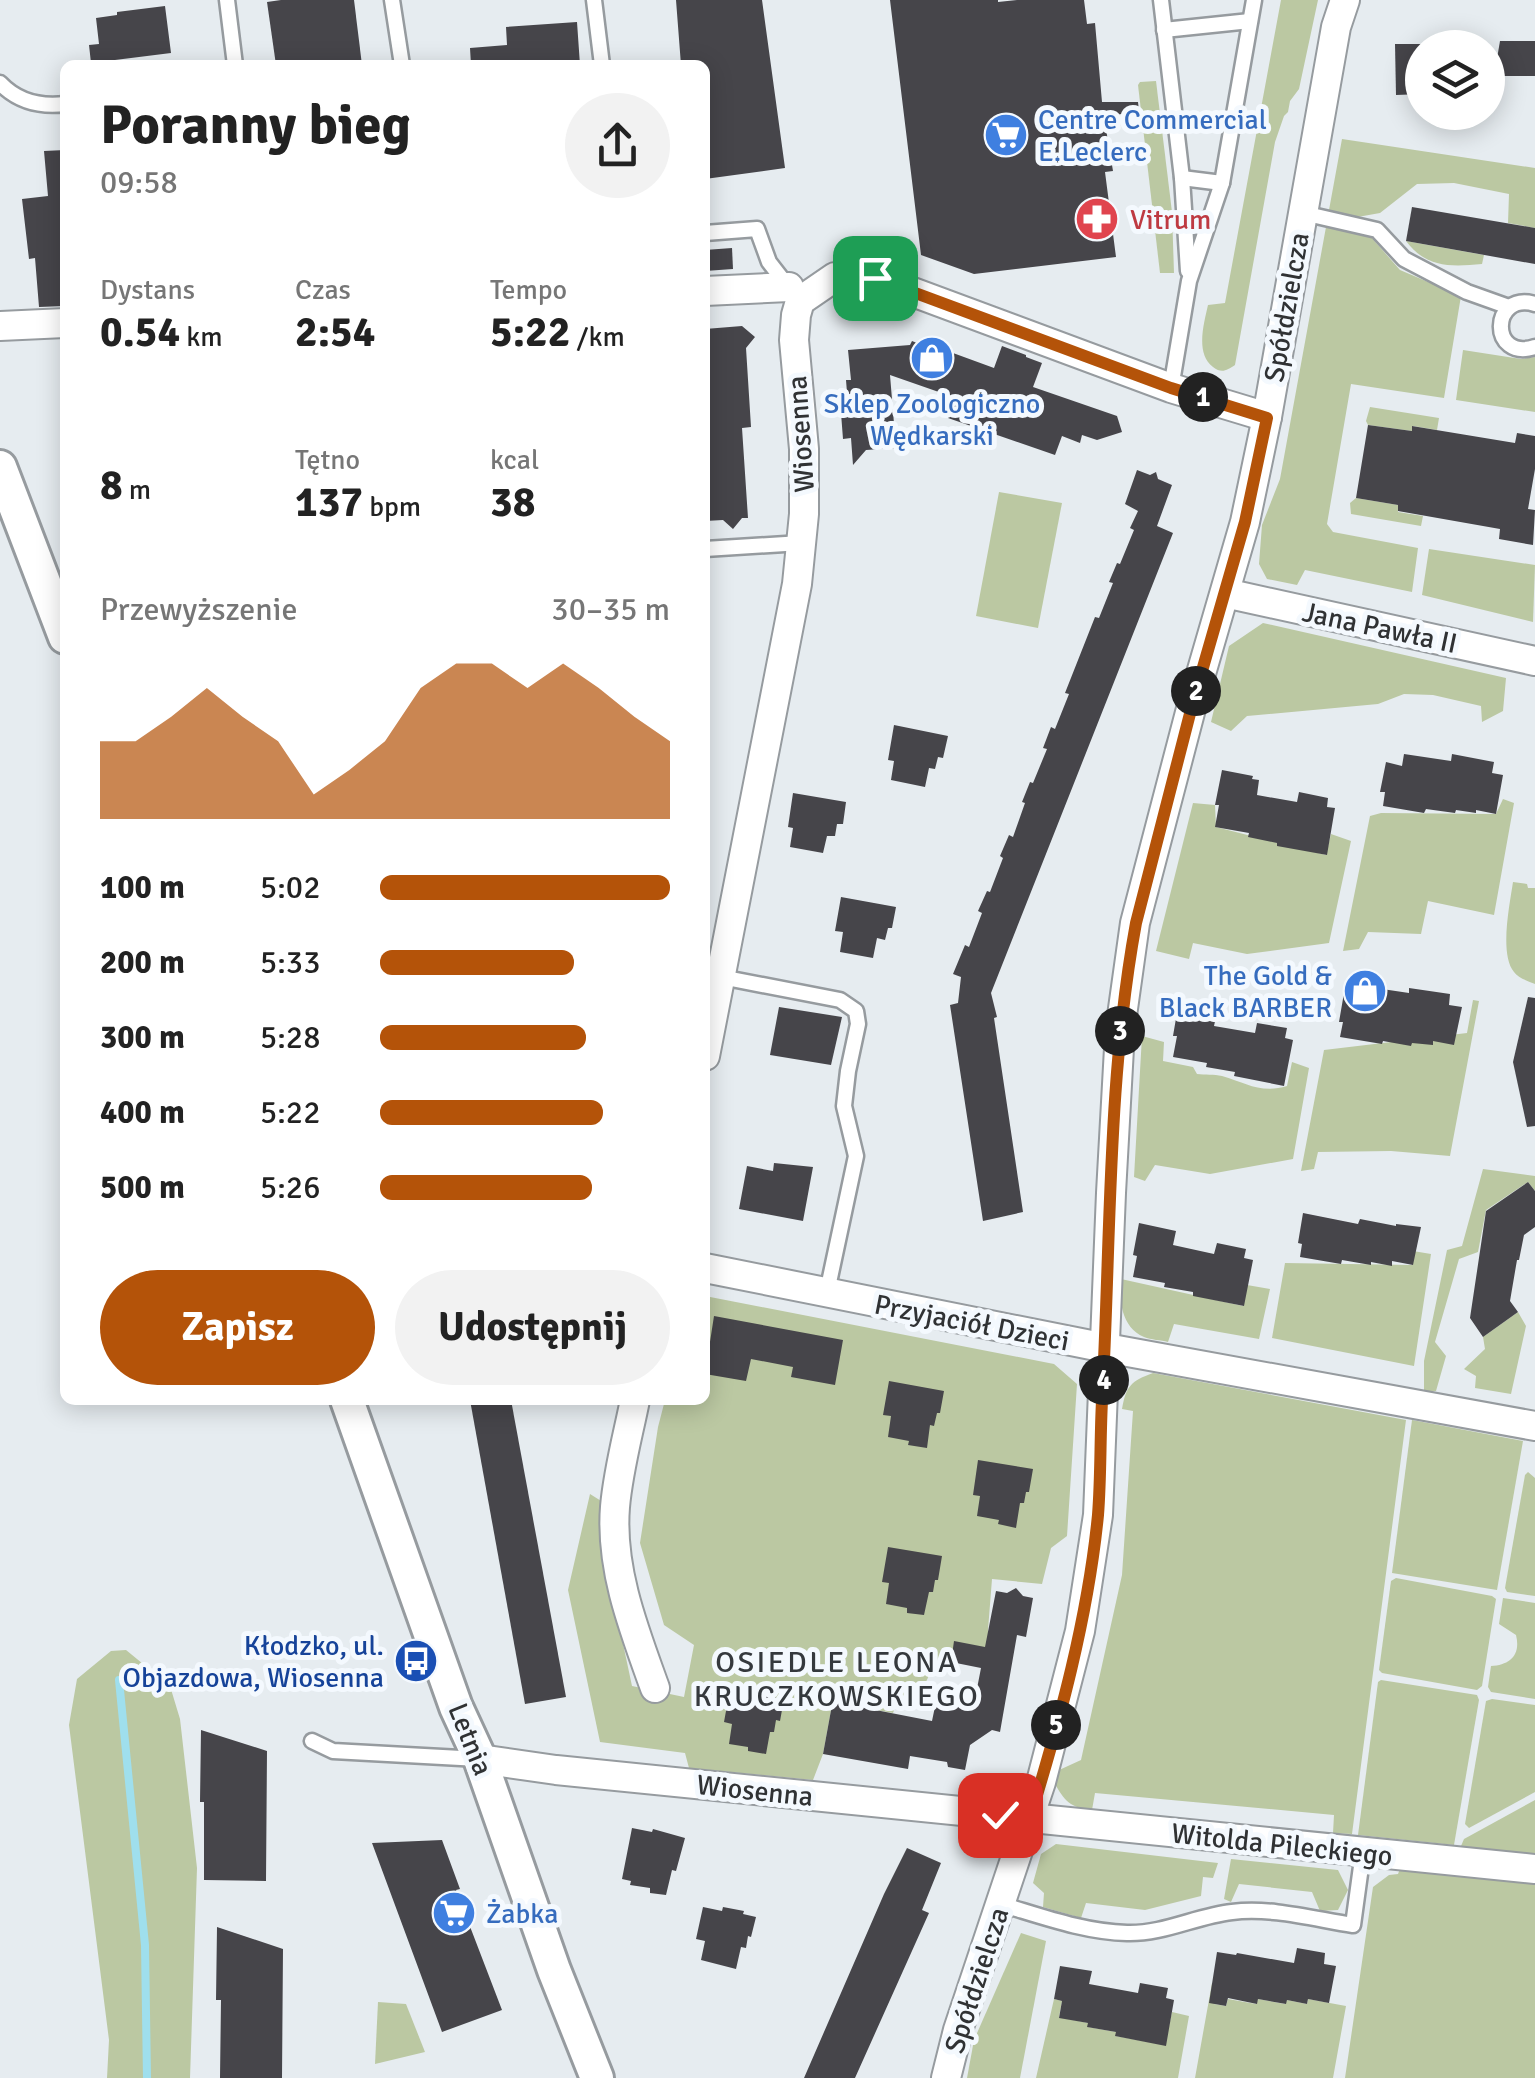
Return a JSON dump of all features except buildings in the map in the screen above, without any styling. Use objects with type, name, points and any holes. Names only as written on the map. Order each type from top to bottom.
[{"type":"street","name":"Spółdzielcza","points":[[946,2078],[958,2030],[1030,1818],[1080,1630],[1098,1515],[1120,1030],[1129,960],[1193,702],[1245,522],[1336,27],[1345,0]]},
{"type":"street","points":[[710,291],[794,294],[835,277],[875,278],[1171,388],[1267,418]]},
{"type":"street","name":"Wiosenna","points":[[710,1031],[797,584],[804,514],[804,449],[794,294]]},
{"type":"street","points":[[0,326],[60,323]]},
{"type":"street","points":[[0,467],[60,624]]},
{"type":"street","name":"Jana Pawła II","points":[[1225,593],[1535,660]]},
{"type":"street","name":"Przyjaciół Dzieci","points":[[710,1269],[1106,1348],[1535,1426]]},
{"type":"street","name":"Letnia","points":[[349,1405],[456,1707],[480,1759],[596,2078]]},
{"type":"street","points":[[634,1405],[615,1510],[616,1551],[631,1621],[655,1688]]},
{"type":"street","name":"Wiosenna","points":[[480,1759],[1030,1818]]},
{"type":"street","name":"Witolda Pileckiego","points":[[1030,1818],[1535,1869]]},
{"type":"lane","points":[[227,0],[234,60]]},
{"type":"lane","points":[[392,0],[401,60]]},
{"type":"lane","points":[[594,0],[601,60]]},
{"type":"lane","points":[[1161,0],[1182,178],[1189,282]]},
{"type":"lane","points":[[1171,388],[1189,282],[1222,183],[1254,0]]},
{"type":"lane","points":[[1164,30],[1250,21]]},
{"type":"lane","points":[[0,83],[8,92],[42,107],[60,105]]},
{"type":"lane","points":[[1182,178],[1222,183]]},
{"type":"lane","points":[[1303,213],[1377,230],[1404,259],[1467,292],[1509,307]]},
{"type":"lane","points":[[710,233],[757,228],[769,262],[794,294]]},
{"type":"lane","points":[[1535,304],[1517,302],[1503,314],[1500,324],[1501,333],[1512,348],[1535,347]]},
{"type":"lane","points":[[710,549],[801,543]]},
{"type":"lane","points":[[721,976],[840,1000],[856,1011],[858,1024],[844,1106],[856,1156],[827,1292]]},
{"type":"lane","points":[[312,1741],[333,1751],[480,1759]]},
{"type":"lane","points":[[1000,1904],[1123,1933],[1163,1930],[1233,1912],[1253,1911],[1353,1925],[1363,1852]]},
{"type":"green space","points":[[1281,0],[1318,0],[1299,89],[1290,101],[1275,142],[1235,365],[1219,370],[1204,354],[1203,329],[1208,305],[1225,303]]},
{"type":"green space","points":[[1156,81],[1172,212],[1174,273],[1160,273],[1138,85]]},
{"type":"green space","points":[[1342,139],[1535,168],[1535,228],[1508,223],[1509,194],[1454,183],[1417,184],[1380,213],[1352,218],[1329,210]]},
{"type":"green space","points":[[1326,227],[1371,237],[1400,270],[1461,296],[1444,398],[1351,384],[1327,524],[1333,532],[1418,548],[1412,592],[1305,570],[1297,585],[1267,579],[1259,564],[1262,525],[1280,479]]},
{"type":"green space","points":[[1406,241],[1484,255],[1482,264],[1440,264],[1422,256]]},
{"type":"green space","points":[[1463,350],[1521,359],[1535,357],[1535,412],[1456,400]]},
{"type":"green space","points":[[1370,407],[1439,418],[1437,430],[1368,425]]},
{"type":"green space","points":[[999,492],[1062,503],[1038,628],[976,616]]},
{"type":"green space","points":[[1356,498],[1398,505],[1398,512],[1423,516],[1421,526],[1351,514],[1350,503]]},
{"type":"green space","points":[[1429,549],[1535,565],[1533,622],[1422,595]]},
{"type":"green space","points":[[1263,623],[1506,678],[1503,711],[1482,722],[1481,706],[1433,695],[1404,694],[1378,704],[1247,716],[1231,731],[1211,722],[1229,646]]},
{"type":"green space","points":[[1503,799],[1514,803],[1494,915],[1428,901],[1421,934],[1368,932],[1359,949],[1343,951],[1370,816],[1496,814]]},
{"type":"green space","points":[[1193,803],[1215,805],[1216,827],[1326,855],[1331,834],[1351,841],[1329,943],[1247,954],[1193,943],[1189,959],[1156,951]]},
{"type":"green space","points":[[1513,882],[1535,888],[1535,984],[1516,974],[1507,953]]},
{"type":"green space","points":[[1473,1000],[1479,1001],[1450,1156],[1391,1151],[1318,1152],[1314,1169],[1301,1171],[1324,1050],[1467,1033]]},
{"type":"green space","points":[[1142,1036],[1164,1042],[1163,1061],[1193,1067],[1197,1074],[1222,1076],[1261,1088],[1287,1086],[1292,1062],[1309,1068],[1293,1159],[1210,1174],[1155,1165],[1145,1181],[1134,1177]]},
{"type":"green space","points":[[1483,1169],[1535,1176],[1535,1191],[1528,1182],[1486,1210],[1478,1252],[1459,1259],[1435,1342],[1446,1356],[1436,1391],[1424,1392],[1424,1361],[1447,1250],[1462,1246]]},
{"type":"green space","points":[[1413,1251],[1431,1254],[1414,1366],[1272,1338],[1285,1263],[1412,1265]]},
{"type":"green space","points":[[1121,1279],[1243,1306],[1247,1285],[1270,1289],[1259,1339],[1174,1324],[1168,1342],[1144,1337],[1126,1320],[1121,1304]]},
{"type":"green space","points":[[710,1297],[1054,1364],[1077,1384],[1067,1536],[1051,1548],[1042,1584],[992,1579],[988,1630],[992,1649],[955,1642],[951,1662],[932,1669],[918,1699],[897,1702],[893,1713],[855,1706],[858,1687],[836,1683],[823,1754],[813,1780],[689,1768],[685,1753],[600,1742],[568,1590],[590,1494],[606,1504],[605,1559],[632,1686],[684,1697],[694,1645],[664,1625],[640,1543],[664,1405],[710,1405]]},
{"type":"green space","points":[[1518,1312],[1526,1326],[1511,1394],[1475,1388],[1476,1376],[1464,1369],[1485,1349],[1483,1337]]},
{"type":"green space","points":[[1153,1373],[1406,1420],[1352,1834],[1333,1833],[1334,1815],[1095,1793],[1092,1810],[1085,1809],[1069,1802],[1054,1782],[1057,1771],[1081,1760],[1122,1575],[1133,1411],[1122,1409],[1131,1385]]},
{"type":"green space","points":[[1412,1420],[1523,1441],[1497,1590],[1392,1573]]},
{"type":"green space","points":[[1528,1472],[1535,1478],[1535,1596],[1507,1592],[1505,1588]]},
{"type":"green space","points":[[1396,1578],[1496,1599],[1482,1686],[1477,1690],[1379,1670],[1391,1581]]},
{"type":"green space","points":[[1503,1598],[1535,1603],[1535,1699],[1491,1692],[1488,1687],[1491,1666],[1509,1661],[1517,1648],[1516,1635],[1499,1624]]},
{"type":"green space","points":[[126,1650],[170,1686],[180,1719],[197,1868],[190,2078],[107,2078],[109,2040],[69,1725],[77,1679],[111,1651]]},
{"type":"green space","points":[[1381,1680],[1477,1695],[1454,1845],[1358,1835]]},
{"type":"green space","points":[[1486,1701],[1535,1705],[1535,1792],[1469,1828],[1465,1824]]},
{"type":"green space","points":[[1535,1800],[1535,1854],[1461,1846],[1464,1839]]},
{"type":"green space","points":[[1056,1844],[1218,1863],[1213,1878],[1203,1877],[1201,1896],[1145,1910],[1086,1903],[1081,1918],[1043,1907],[1044,1893],[1033,1883],[1041,1854]]},
{"type":"green space","points":[[1231,1859],[1338,1870],[1348,1890],[1338,1910],[1320,1911],[1312,1892],[1239,1884],[1231,1902],[1224,1899]]},
{"type":"green space","points":[[1401,1866],[1535,1879],[1535,2078],[1345,2078],[1373,1887],[1389,1875],[1398,1874]]},
{"type":"green space","points":[[1021,1933],[1046,1941],[1020,2078],[967,2078],[974,2040]]},
{"type":"green space","points":[[1212,1983],[1214,2004],[1226,2006],[1228,1999],[1256,2004],[1258,1999],[1307,2004],[1308,1999],[1346,2006],[1333,2078],[1195,2078]]},
{"type":"green space","points":[[1054,1999],[1062,2001],[1059,2017],[1116,2032],[1116,2036],[1165,2045],[1172,2012],[1189,2016],[1178,2078],[1036,2078]]},
{"type":"green space","points":[[378,2002],[406,2004],[425,2052],[375,2064]]},
{"type":"waterway","points":[[119,1680],[145,1945],[147,2078]]},
{"type":"place","name":"Centre Commercial E.Leclerc","points":[[1006,135]]},
{"type":"place","name":"Vitrum","points":[[1097,219]]},
{"type":"place","name":"Sklep Zoologiczno Wędkarski","points":[[932,358]]},
{"type":"place","name":"The Gold & Black BARBER","points":[[1365,991]]},
{"type":"place","name":"Kłodzko, ul. Objazdowa, Wiosenna","points":[[416,1661]]},
{"type":"place","name":"Żabka","points":[[454,1913]]},
{"type":"district","name":"OSIEDLE LEONA KRUCZKOWSKIEGO","points":[[837,1679]]},
{"type":"route","points":[[875,278],[1171,388],[1267,418],[1245,522],[1193,702],[1129,960],[1120,1030],[1110,1192],[1098,1515],[1080,1630],[1030,1818],[1000,1815]]}]
